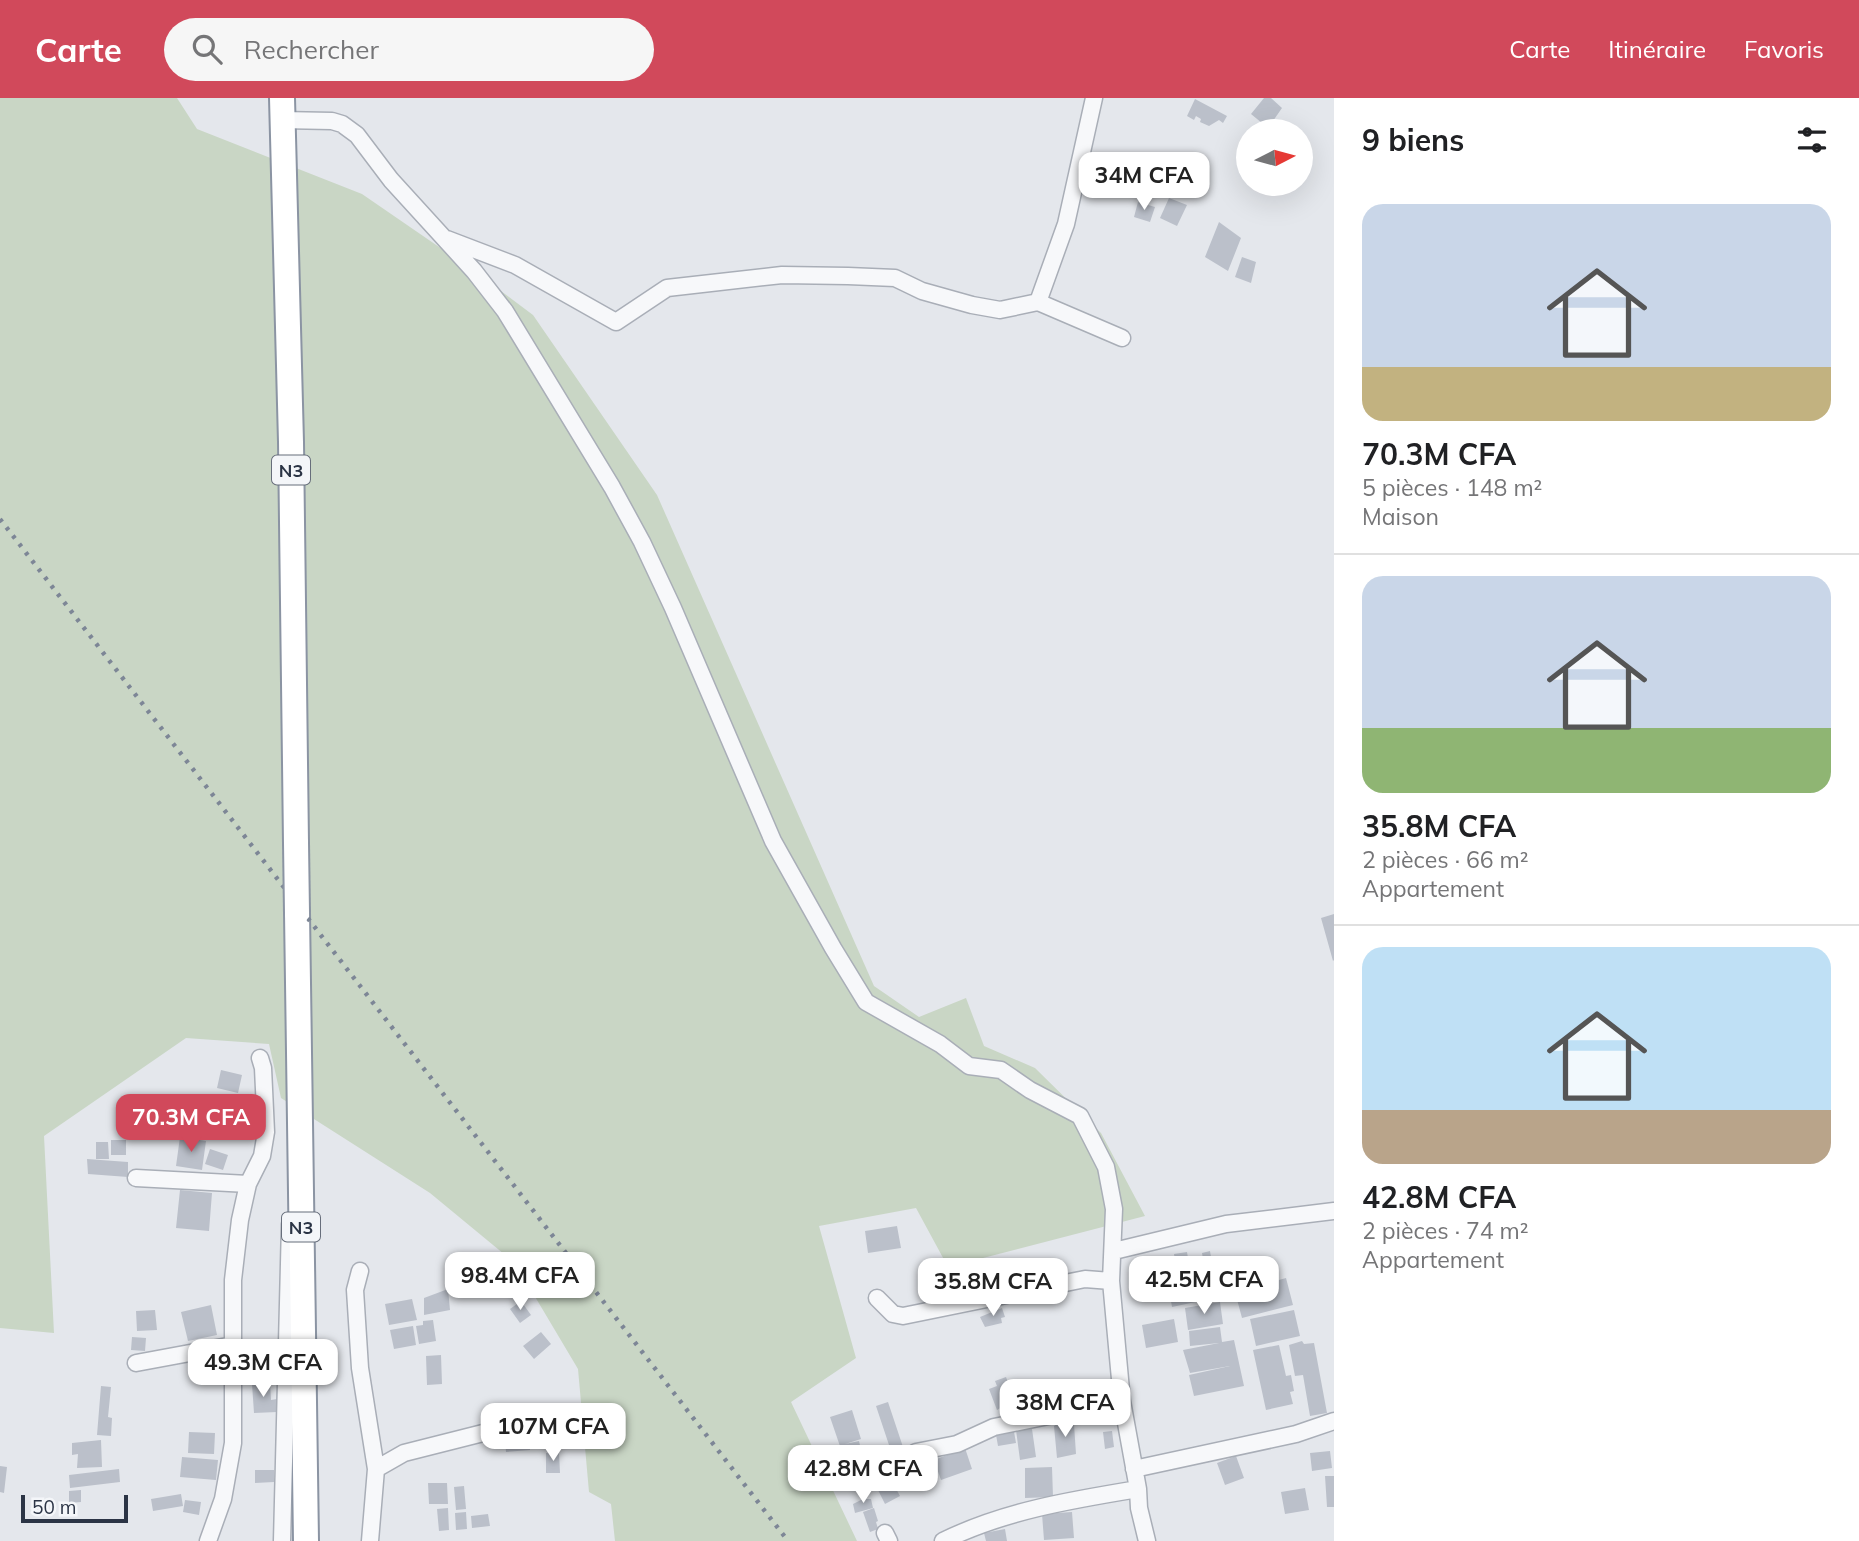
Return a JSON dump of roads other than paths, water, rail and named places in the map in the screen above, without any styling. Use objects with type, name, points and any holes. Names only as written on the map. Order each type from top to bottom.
[{"type":"highway","name":"N3","points":[[282,109],[291,442],[306,1541]]},
{"type":"street","points":[[1038,302],[1066,224],[1094,98]]},
{"type":"street","points":[[282,109],[342,124],[357,135],[391,180],[474,271],[505,311],[612,486],[673,608],[773,841],[866,1002],[940,1044],[969,1066],[1001,1070],[1030,1090],[1080,1116],[1106,1167],[1114,1209],[1111,1280],[1122,1401],[1147,1541]]},
{"type":"street","points":[[1081,161],[1179,186]]},
{"type":"street","points":[[445,239],[515,265],[616,322],[667,288],[782,275],[895,278],[922,291],[1000,310],[1038,302],[1122,338]]},
{"type":"street","points":[[208,1541],[223,1499],[233,1443],[233,1280],[240,1220],[248,1184],[262,1157],[266,1132],[263,1068],[260,1058]]},
{"type":"street","points":[[282,1541],[292,1130],[299,1068]]},
{"type":"street","points":[[136,1178],[248,1184]]},
{"type":"street","points":[[1114,1251],[1226,1224],[1334,1211]]},
{"type":"street","points":[[360,1272],[355,1290],[360,1368],[376,1469],[370,1541]]},
{"type":"street","points":[[877,1298],[893,1314],[903,1316],[1085,1279],[1111,1280]]},
{"type":"street","points":[[136,1363],[233,1345]]},
{"type":"street","points":[[890,1472],[916,1452],[957,1444],[994,1427],[1122,1401]]},
{"type":"street","points":[[1135,1469],[1296,1434],[1334,1421]]},
{"type":"street","points":[[376,1469],[404,1453],[491,1431]]},
{"type":"street","points":[[943,1541],[960,1532],[1059,1502],[1138,1489]]},
{"type":"railway","points":[[0,519],[788,1541]]}]
